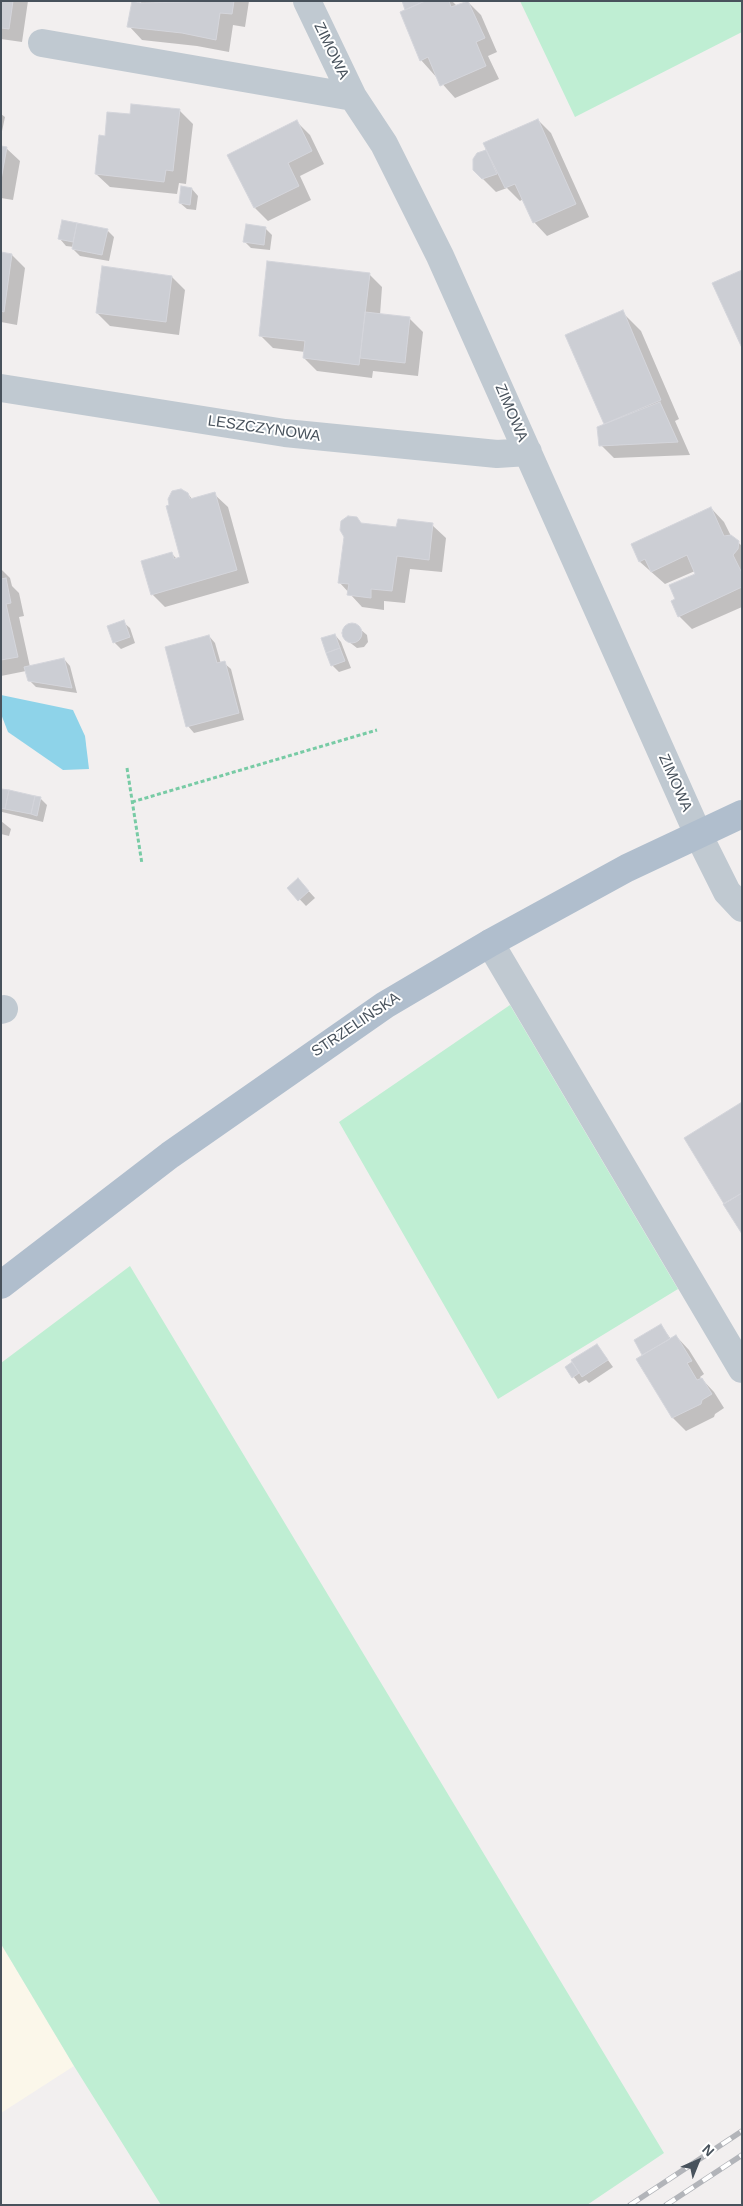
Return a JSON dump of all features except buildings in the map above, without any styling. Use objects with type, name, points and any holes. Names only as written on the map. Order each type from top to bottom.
[{"type":"main road","name":"STRZELIŃSKA","points":[[1,1285],[170,1154],[385,1005],[490,943],[626,868],[742,814]]},
{"type":"street","name":"ZIMOWA","points":[[308,1],[353,97],[384,144],[440,256],[698,834],[727,892],[742,908]]},
{"type":"street","points":[[42,43],[353,97]]},
{"type":"street","name":"LESZCZYNOWA","points":[[1,388],[285,434],[497,454],[528,452]]},
{"type":"street","points":[[490,943],[742,1369]]},
{"type":"path","points":[[132,802],[377,730]]},
{"type":"path","points":[[127,768],[142,864]]},
{"type":"shaded area","points":[[1,1944],[74,2066],[1,2113]]},
{"type":"green space","points":[[520,1],[742,1],[742,32],[575,117]]},
{"type":"green space","points":[[510,1005],[678,1289],[498,1399],[339,1122]]},
{"type":"green space","points":[[130,1266],[664,2153],[587,2205],[161,2205],[74,2066],[1,1944],[1,1363]]},
{"type":"water","points":[[1,695],[73,710],[85,736],[89,769],[63,770],[8,732],[1,714]]},
{"type":"railway","points":[[630,2205],[742,2131]]},
{"type":"railway","points":[[666,2205],[742,2155]]}]
